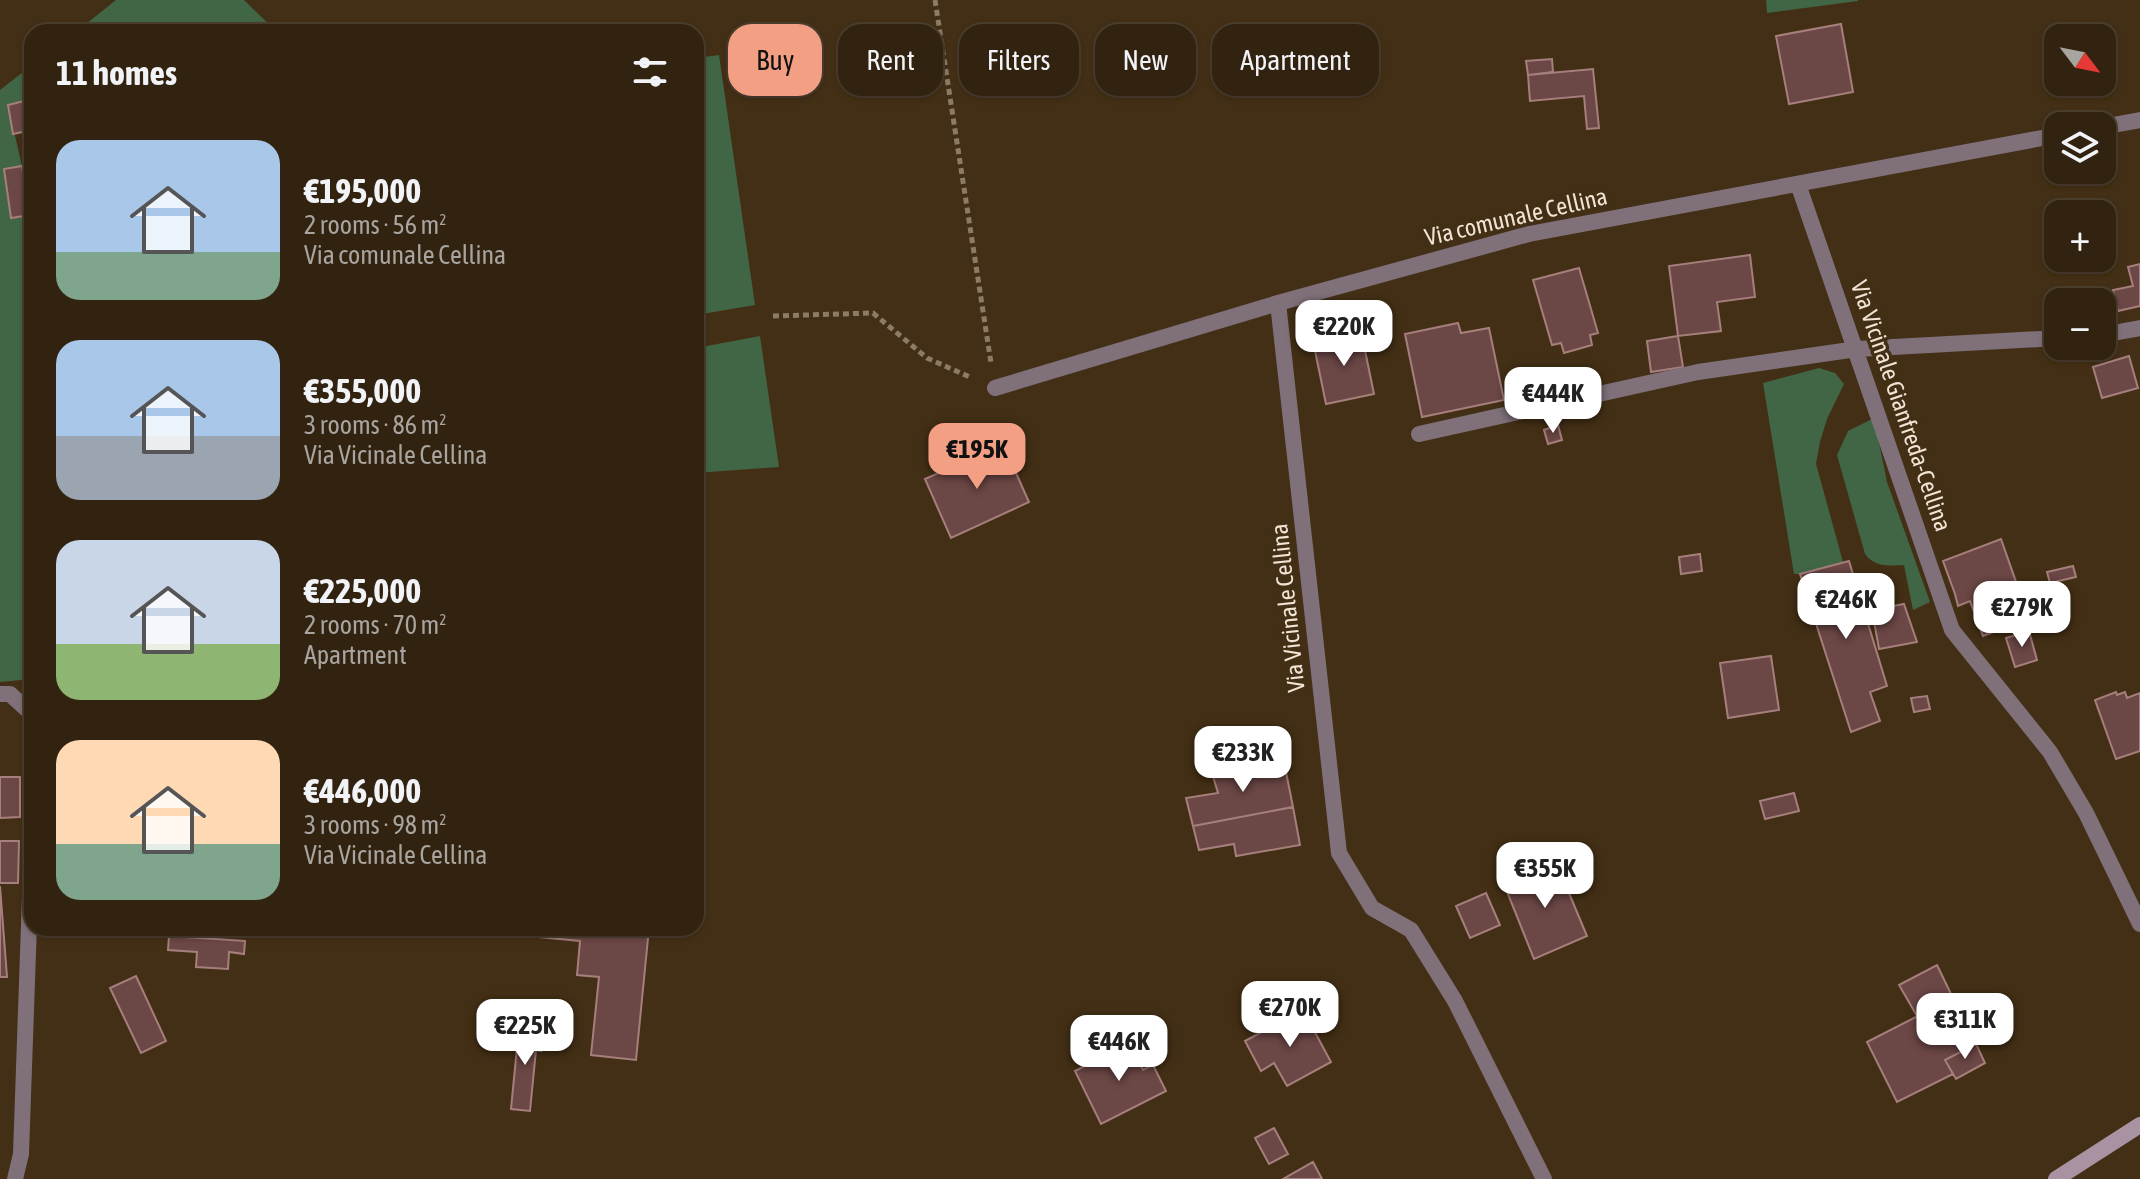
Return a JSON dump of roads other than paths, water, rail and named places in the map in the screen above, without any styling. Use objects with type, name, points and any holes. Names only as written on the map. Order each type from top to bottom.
[{"type":"street","points":[[2116,124],[2140,120]]},
{"type":"street","name":"Via comunale Cellina","points":[[995,388],[1278,303],[1529,234],[2044,138]]},
{"type":"street","name":"Via Vicinale Gianfreda-Cellina","points":[[1798,184],[1952,630],[2050,752],[2086,813],[2140,924]]},
{"type":"street","name":"Via Vicinale Cellina","points":[[1278,303],[1339,853],[1372,908],[1411,930],[1455,1001],[1544,1179]]},
{"type":"street","points":[[2116,332],[2140,328]]},
{"type":"street","points":[[1419,434],[1698,372],[1857,349],[2044,339]]},
{"type":"street","points":[[0,694],[10,694],[24,707]]},
{"type":"street","points":[[15,1179],[21,1154],[29,936]]},
{"type":"street","points":[[2056,1179],[2140,1125]]}]
